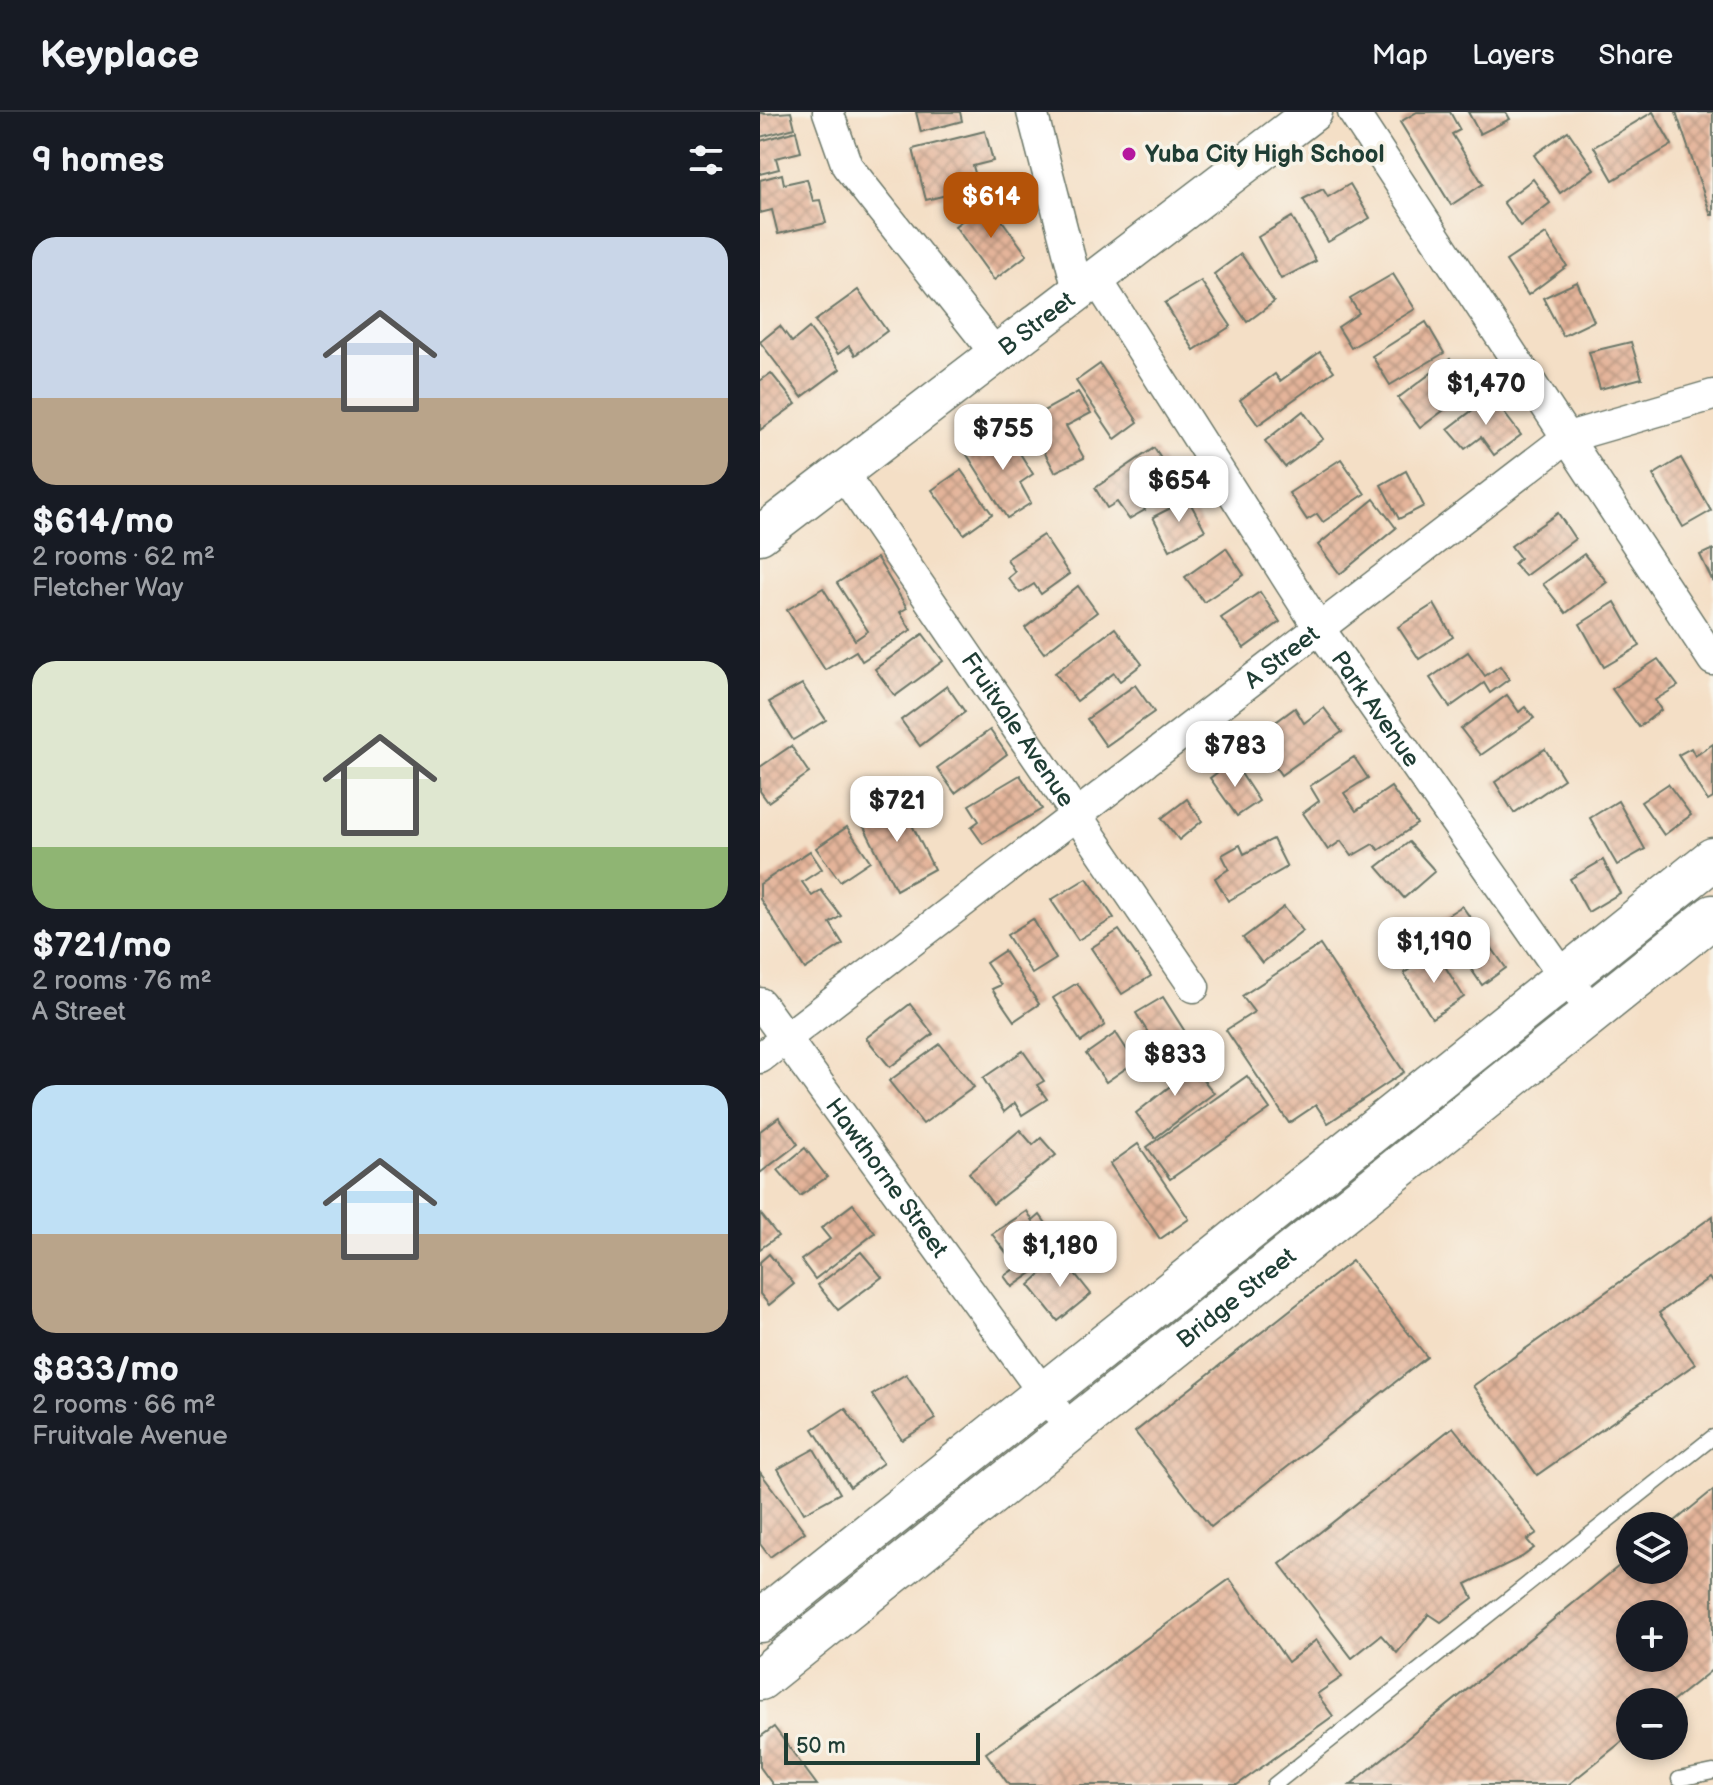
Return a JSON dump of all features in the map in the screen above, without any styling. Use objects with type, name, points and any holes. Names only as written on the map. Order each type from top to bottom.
[{"type":"main road","name":"Bridge Street","points":[[760,1621],[1713,859]]},
{"type":"main road","name":"Bridge Street","points":[[767,1660],[1071,1429],[1713,916]]},
{"type":"street","points":[[828,112],[847,166],[996,354]]},
{"type":"street","name":"Park Avenue","points":[[1032,112],[1087,284],[1319,628],[1564,977],[1593,1010]]},
{"type":"street","name":"B Street","points":[[760,535],[1313,112]]},
{"type":"street","points":[[1353,112],[1713,660]]},
{"type":"street","name":"A Street","points":[[760,1058],[1568,437],[1713,395]]},
{"type":"street","name":"Fruitvale Avenue","points":[[842,472],[1194,987]]},
{"type":"street","name":"Hawthorne Street","points":[[760,1003],[1071,1429]]},
{"type":"lane","points":[[1274,1785],[1713,1437]]},
{"type":"lane","points":[[1679,1779],[1713,1772]]},
{"type":"building","points":[[760,112],[791,112],[795,128],[760,137]]},
{"type":"building","points":[[916,112],[960,112],[962,121],[921,132]]},
{"type":"building","points":[[1417,112],[1450,112],[1460,130],[1452,134],[1483,184],[1451,205],[1400,122]]},
{"type":"building","points":[[1468,112],[1506,112],[1510,119],[1480,134]]},
{"type":"building","points":[[1653,112],[1672,145],[1613,180],[1594,147]]},
{"type":"building","points":[[1676,112],[1713,112],[1713,215],[1711,215]]},
{"type":"building","points":[[796,131],[801,152],[776,158],[779,169],[760,174],[760,141]]},
{"type":"building","points":[[985,131],[993,161],[973,166],[979,187],[926,200],[913,149]]},
{"type":"building","points":[[1568,131],[1594,169],[1560,193],[1534,155]]},
{"type":"building","points":[[782,174],[784,184],[807,179],[813,201],[820,200],[826,223],[778,234],[772,210],[760,213],[760,180]]},
{"type":"building","points":[[1533,179],[1550,203],[1520,226],[1503,202]]},
{"type":"building","points":[[1350,184],[1370,218],[1328,242],[1303,199],[1323,189],[1328,197]]},
{"type":"building","points":[[988,201],[1027,255],[994,280],[955,226]]},
{"type":"building","points":[[1292,217],[1316,261],[1281,279],[1258,237]]},
{"type":"building","points":[[1546,234],[1567,266],[1528,295],[1506,261]]},
{"type":"building","points":[[1241,254],[1274,302],[1247,322],[1214,274]]},
{"type":"building","points":[[1393,274],[1415,309],[1351,348],[1338,327],[1359,313],[1350,299]]},
{"type":"building","points":[[1201,281],[1231,326],[1194,350],[1165,303]]},
{"type":"building","points":[[1577,282],[1594,321],[1563,336],[1543,298]]},
{"type":"building","points":[[858,290],[887,331],[855,355],[849,346],[838,354],[815,321]]},
{"type":"building","points":[[1426,322],[1444,353],[1390,385],[1372,356]]},
{"type":"building","points":[[780,326],[792,342],[809,328],[840,369],[802,397],[760,342]]},
{"type":"building","points":[[1631,342],[1642,378],[1600,389],[1589,352]]},
{"type":"building","points":[[1320,352],[1334,371],[1258,425],[1240,400],[1275,374],[1280,381]]},
{"type":"building","points":[[1450,359],[1472,389],[1420,428],[1398,398]]},
{"type":"building","points":[[1100,364],[1138,422],[1115,439],[1076,381]]},
{"type":"building","points":[[771,373],[796,404],[760,430],[760,381]]},
{"type":"building","points":[[1078,392],[1091,413],[1066,426],[1084,458],[1055,472],[1027,420]]},
{"type":"building","points":[[1491,396],[1521,435],[1494,455],[1481,437],[1465,449],[1448,429]]},
{"type":"building","points":[[1303,411],[1323,439],[1285,467],[1265,441]]},
{"type":"building","points":[[1005,430],[1033,474],[1020,483],[1031,503],[1007,518],[966,453]]},
{"type":"building","points":[[1154,448],[1173,477],[1139,500],[1145,510],[1129,519],[1117,502],[1107,508],[1095,488]]},
{"type":"building","points":[[1681,458],[1711,511],[1683,527],[1653,475]]},
{"type":"building","points":[[1341,459],[1365,494],[1323,522],[1317,514],[1307,520],[1289,493]]},
{"type":"building","points":[[961,470],[992,514],[964,534],[932,490]]},
{"type":"building","points":[[1406,471],[1424,506],[1399,519],[1381,485]]},
{"type":"building","points":[[1188,499],[1205,530],[1170,550],[1153,517]]},
{"type":"building","points":[[1374,499],[1396,528],[1340,574],[1318,545]]},
{"type":"building","points":[[1558,513],[1575,539],[1525,576],[1514,564],[1520,558],[1511,546]]},
{"type":"building","points":[[1043,535],[1069,574],[1041,594],[1034,584],[1020,593],[1008,578],[1015,572],[1007,559]]},
{"type":"building","points":[[1226,548],[1244,575],[1204,602],[1185,577]]},
{"type":"building","points":[[1713,549],[1713,582],[1700,555]]},
{"type":"building","points":[[1584,554],[1607,582],[1566,613],[1543,584]]},
{"type":"building","points":[[877,558],[907,608],[900,612],[911,630],[862,661],[856,651],[825,670],[787,610],[823,588],[855,640],[868,631],[837,583]]},
{"type":"building","points":[[1078,586],[1097,612],[1044,653],[1025,628]]},
{"type":"building","points":[[1260,592],[1280,622],[1244,648],[1221,618]]},
{"type":"building","points":[[1615,602],[1640,646],[1604,667],[1580,624]]},
{"type":"building","points":[[1434,604],[1453,637],[1419,659],[1398,627]]},
{"type":"building","points":[[1115,628],[1142,664],[1120,681],[1114,673],[1077,701],[1055,673]]},
{"type":"building","points":[[923,634],[943,661],[895,696],[875,669]]},
{"type":"building","points":[[1468,652],[1485,676],[1500,666],[1509,679],[1490,693],[1484,683],[1450,707],[1430,678]]},
{"type":"building","points":[[1658,659],[1678,686],[1655,700],[1661,710],[1639,727],[1612,689]]},
{"type":"building","points":[[802,684],[826,720],[793,740],[769,702]]},
{"type":"building","points":[[1135,685],[1154,712],[1106,746],[1087,719]]},
{"type":"building","points":[[947,686],[965,712],[920,746],[901,720]]},
{"type":"building","points":[[1507,695],[1519,712],[1525,707],[1534,718],[1481,755],[1461,729]]},
{"type":"building","points":[[1295,708],[1304,723],[1324,708],[1342,732],[1281,775],[1255,737]]},
{"type":"building","points":[[990,730],[1007,754],[955,793],[937,768]]},
{"type":"building","points":[[1713,744],[1713,798],[1708,801],[1678,755],[1691,748],[1695,756]]},
{"type":"building","points":[[791,746],[809,773],[768,802],[760,791],[760,767]]},
{"type":"building","points":[[1545,749],[1564,779],[1514,813],[1495,782]]},
{"type":"building","points":[[1354,757],[1368,778],[1344,793],[1356,811],[1391,787],[1417,824],[1379,850],[1373,844],[1352,856],[1341,841],[1328,850],[1303,813],[1319,801],[1310,786]]},
{"type":"building","points":[[1233,761],[1259,801],[1237,816],[1210,778]]},
{"type":"building","points":[[1020,775],[1042,809],[983,844],[971,827],[979,821],[969,805]]},
{"type":"building","points":[[1668,784],[1691,815],[1664,835],[1641,802]]},
{"type":"building","points":[[893,799],[900,812],[904,809],[934,869],[896,890],[859,817]]},
{"type":"building","points":[[1187,799],[1202,821],[1179,840],[1162,818]]},
{"type":"building","points":[[1618,801],[1645,849],[1617,865],[1590,818]]},
{"type":"building","points":[[847,827],[870,861],[840,881],[816,848]]},
{"type":"building","points":[[1273,839],[1287,867],[1228,901],[1215,878],[1229,869],[1222,855],[1240,845],[1244,854]]},
{"type":"building","points":[[1409,842],[1435,871],[1404,898],[1377,867]]},
{"type":"building","points":[[810,851],[822,869],[802,882],[812,896],[821,890],[841,916],[830,923],[843,944],[805,969],[760,899],[760,884]]},
{"type":"building","points":[[1603,860],[1620,893],[1588,912],[1570,879]]},
{"type":"building","points":[[1087,878],[1114,918],[1078,940],[1051,900]]},
{"type":"building","points":[[1462,906],[1506,968],[1482,985],[1438,921]]},
{"type":"building","points":[[1284,907],[1303,931],[1262,963],[1243,938]]},
{"type":"building","points":[[1033,919],[1056,959],[1032,974],[1007,935]]},
{"type":"building","points":[[1119,930],[1151,976],[1122,994],[1091,948]]},
{"type":"building","points":[[1320,945],[1404,1072],[1328,1123],[1316,1105],[1289,1123],[1226,1030],[1254,1012],[1242,996]]},
{"type":"building","points":[[1004,951],[1039,1004],[1014,1021],[992,989],[1001,985],[986,963]]},
{"type":"building","points":[[1436,952],[1464,997],[1432,1018],[1404,973]]},
{"type":"building","points":[[1077,983],[1105,1025],[1081,1042],[1053,998]]},
{"type":"building","points":[[1163,997],[1189,1038],[1161,1054],[1136,1013]]},
{"type":"building","points":[[910,1004],[933,1034],[890,1067],[866,1038]]},
{"type":"building","points":[[1116,1033],[1135,1062],[1106,1082],[1086,1054]]},
{"type":"building","points":[[940,1044],[974,1087],[923,1124],[889,1081]]},
{"type":"building","points":[[1023,1051],[1044,1081],[1037,1085],[1047,1099],[1022,1115],[1015,1103],[1004,1112],[983,1078]]},
{"type":"building","points":[[1184,1056],[1214,1093],[1155,1138],[1136,1113],[1174,1083],[1163,1070]]},
{"type":"building","points":[[1247,1076],[1270,1109],[1170,1179],[1147,1147]]},
{"type":"building","points":[[779,1117],[798,1144],[760,1173],[760,1131]]},
{"type":"building","points":[[1020,1130],[1033,1145],[1041,1138],[1056,1155],[993,1204],[969,1173]]},
{"type":"building","points":[[1138,1144],[1189,1219],[1160,1239],[1110,1164]]},
{"type":"building","points":[[805,1148],[827,1177],[800,1196],[778,1170]]},
{"type":"building","points":[[853,1204],[875,1233],[815,1279],[801,1260],[830,1239],[821,1228]]},
{"type":"building","points":[[1027,1211],[1033,1221],[1040,1215],[1065,1250],[1012,1287],[1004,1276],[1017,1267],[992,1234]]},
{"type":"building","points":[[760,1213],[778,1236],[760,1249]]},
{"type":"building","points":[[1713,1216],[1713,1284],[1709,1278],[1659,1313],[1695,1364],[1537,1475],[1473,1386]]},
{"type":"building","points":[[861,1252],[882,1277],[838,1310],[818,1285]]},
{"type":"building","points":[[769,1254],[794,1284],[769,1305],[760,1294],[760,1262]]},
{"type":"building","points":[[1061,1256],[1091,1294],[1058,1321],[1029,1285]]},
{"type":"building","points":[[1352,1261],[1427,1357],[1211,1527],[1135,1432]]},
{"type":"building","points":[[906,1374],[936,1419],[902,1440],[872,1395]]},
{"type":"building","points":[[845,1408],[883,1463],[850,1487],[813,1429]]},
{"type":"building","points":[[1453,1427],[1537,1533],[1527,1540],[1534,1548],[1466,1584],[1473,1598],[1441,1622],[1429,1614],[1397,1653],[1381,1635],[1352,1658],[1280,1564]]},
{"type":"building","points":[[814,1449],[840,1493],[804,1513],[778,1469]]},
{"type":"building","points":[[760,1472],[805,1532],[770,1557],[760,1544]]},
{"type":"building","points":[[1713,1490],[1713,1669],[1688,1689],[1616,1688],[1616,1746],[1568,1785],[1350,1785],[1616,1568],[1616,1584],[1688,1584],[1686,1512]]},
{"type":"building","points":[[1230,1579],[1288,1662],[1316,1640],[1342,1677],[1317,1694],[1333,1716],[1237,1785],[1009,1785],[986,1753]]},
{"type":"building","points":[[774,1727],[817,1785],[773,1785],[760,1767],[760,1737]]},
{"type":"place","name":"Yuba City High School","points":[[1129,154]]}]
